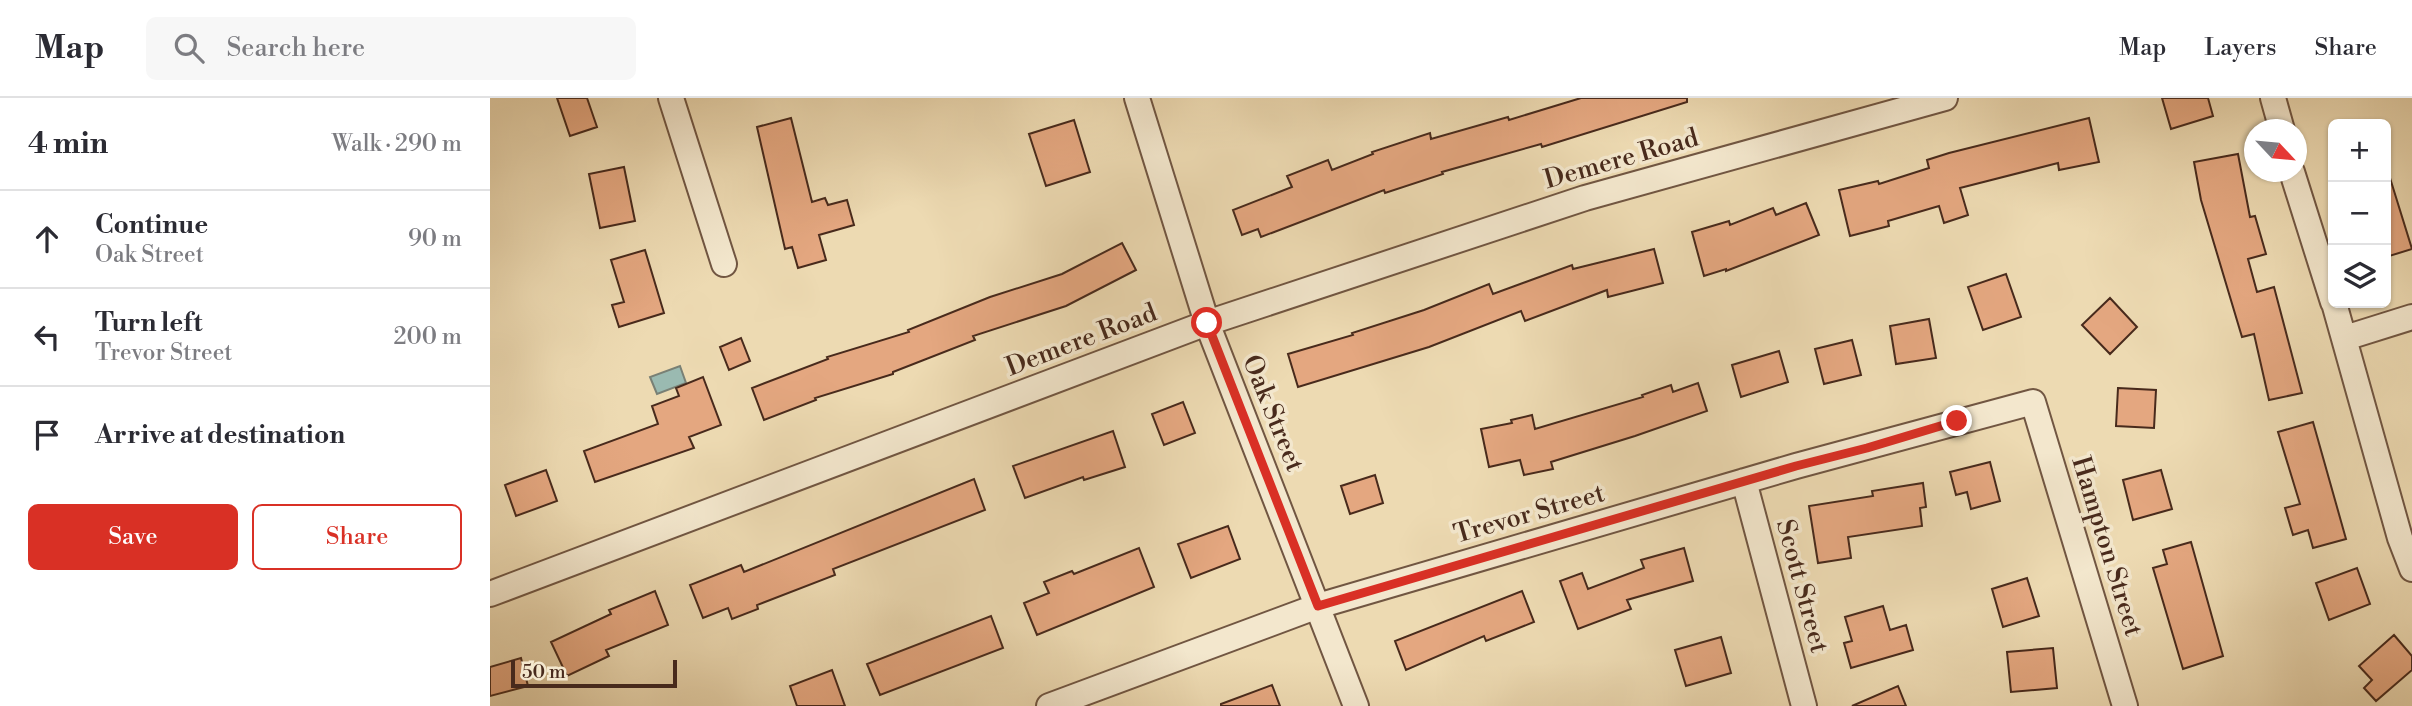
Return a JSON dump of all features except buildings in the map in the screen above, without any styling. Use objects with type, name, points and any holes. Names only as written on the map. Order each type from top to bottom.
[{"type":"street","points":[[671,98],[723,264]]},
{"type":"street","name":"Oak Street","points":[[1137,98],[1207,323],[1356,706]]},
{"type":"street","name":"Demere Road","points":[[490,594],[1207,323],[1584,198],[1945,98]]},
{"type":"street","points":[[2273,98],[2279,119]]},
{"type":"street","points":[[2295,182],[2328,286]]},
{"type":"street","points":[[2335,308],[2400,538],[2412,569]]},
{"type":"street","points":[[2345,338],[2412,317]]},
{"type":"street","name":"Trevor Street","points":[[1048,706],[1318,606],[1744,481],[2033,402]]},
{"type":"street","name":"Hampton Street","points":[[2033,402],[2125,706]]},
{"type":"street","name":"Scott Street","points":[[1744,481],[1804,706]]},
{"type":"water","points":[[680,366],[686,383],[657,394],[650,377]]},
{"type":"route","points":[[1207,323],[1318,606],[1957,421]]}]
